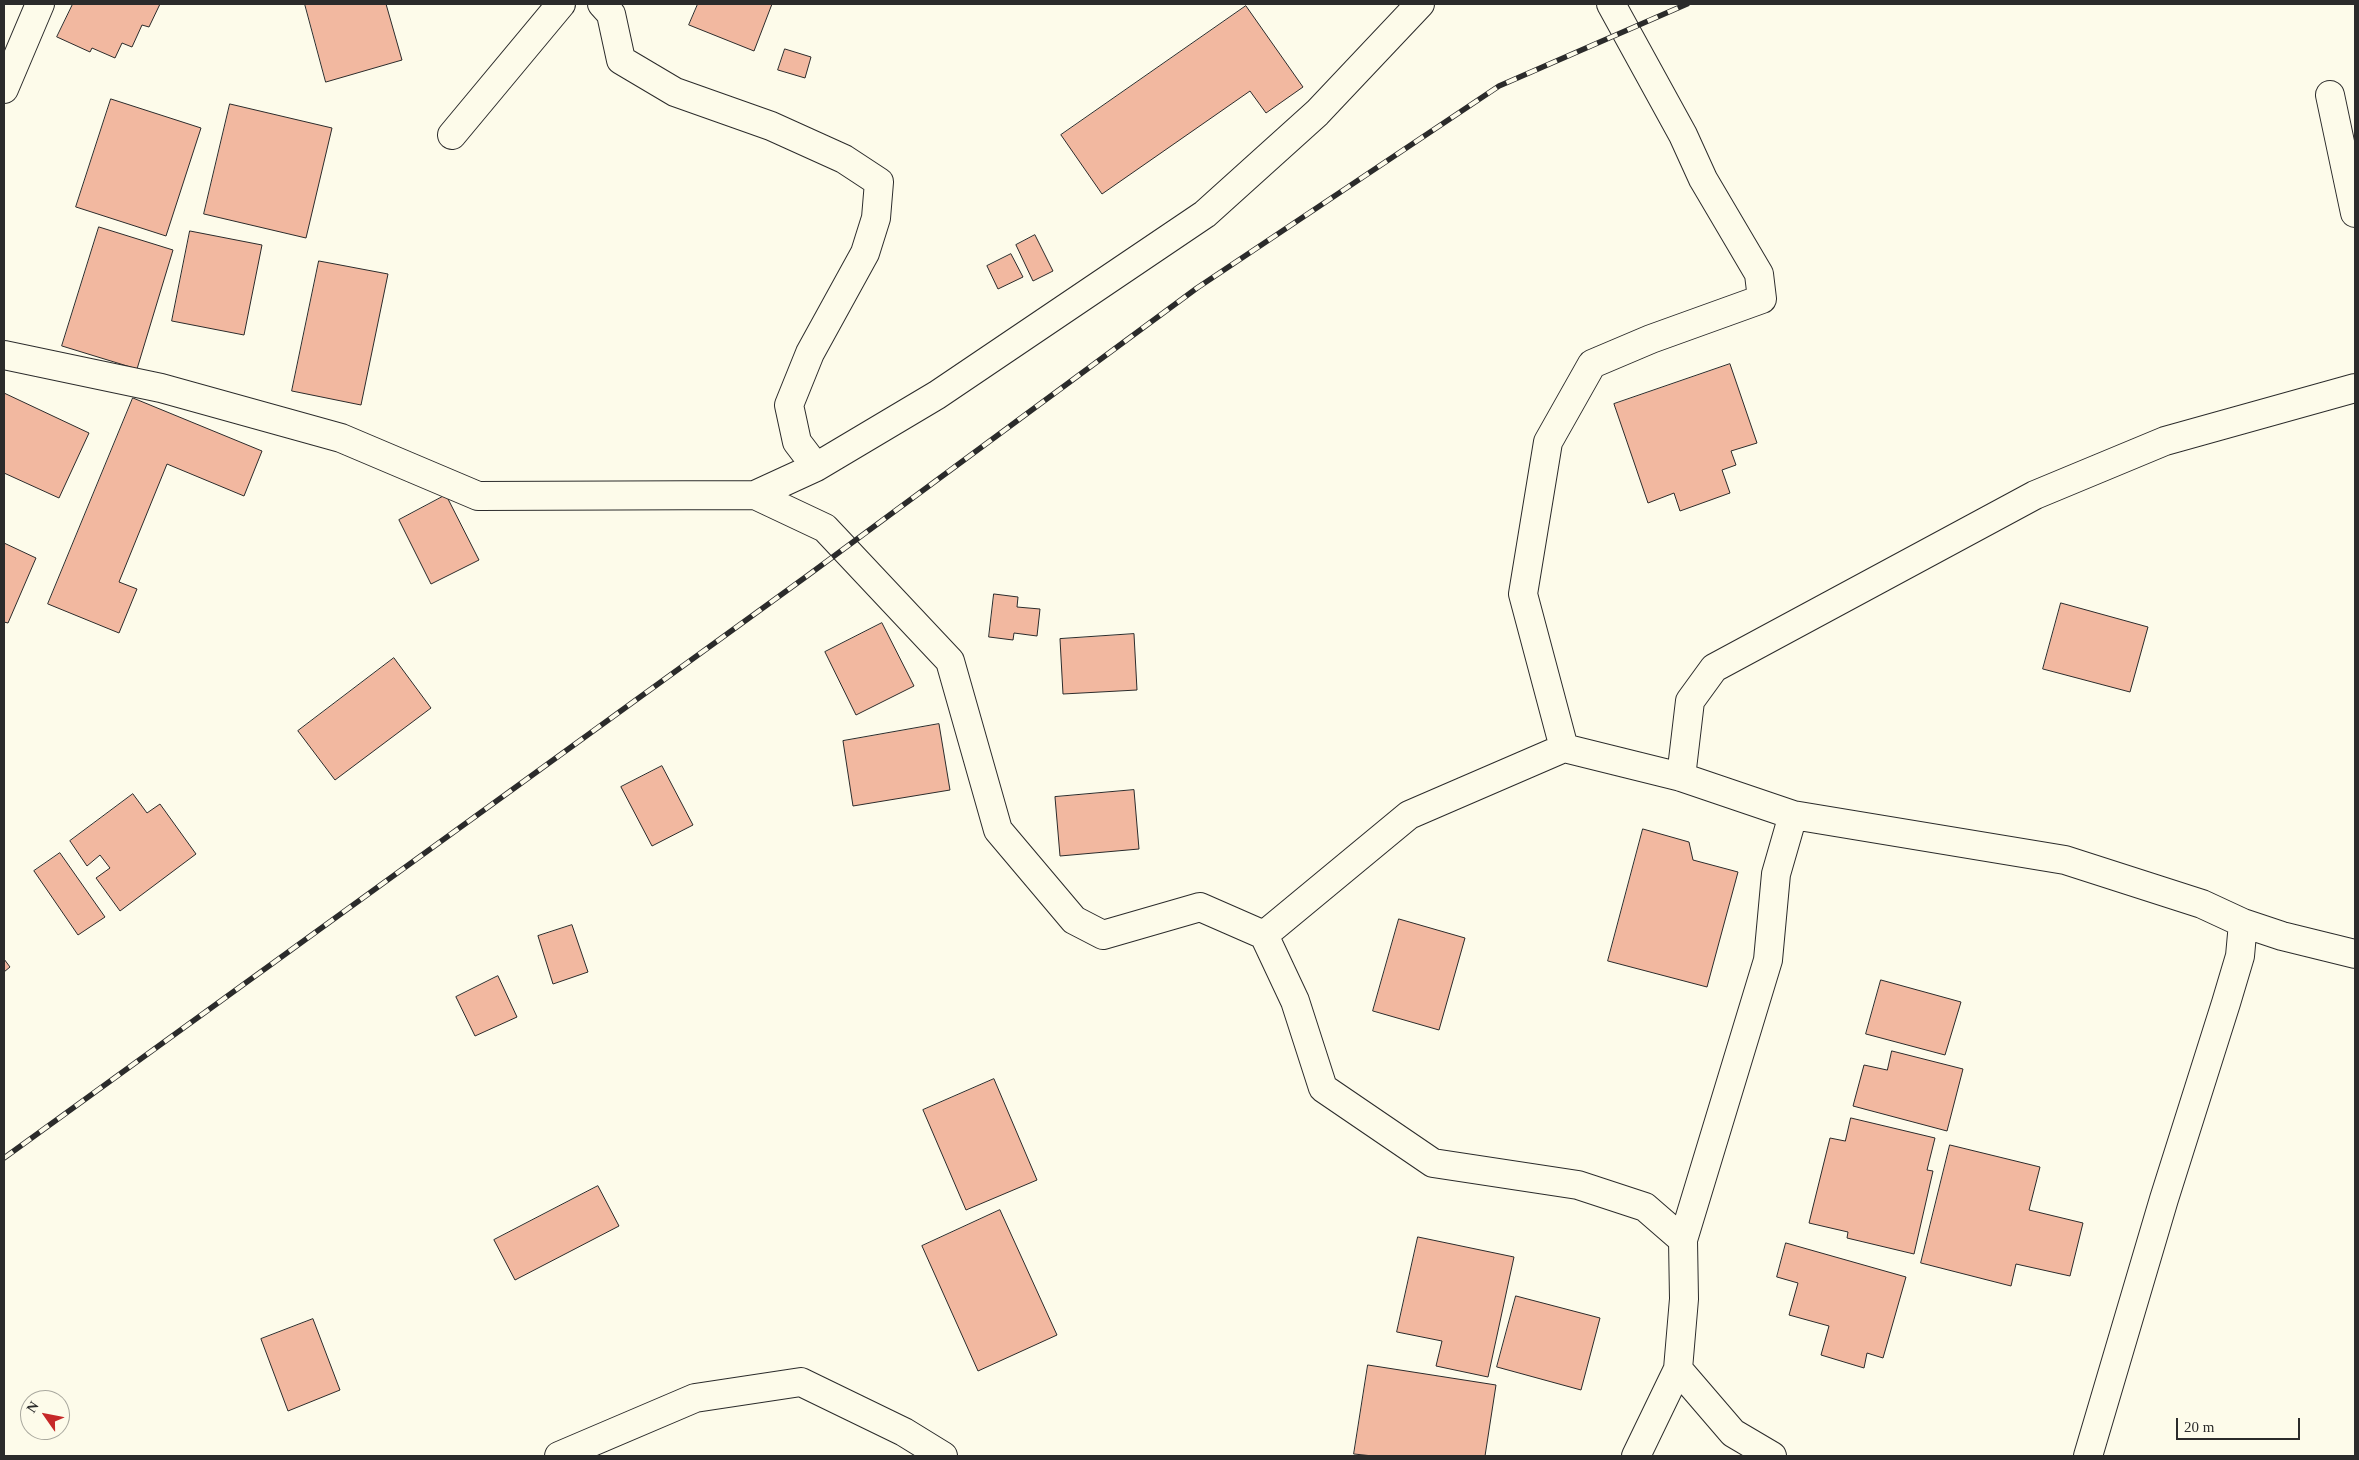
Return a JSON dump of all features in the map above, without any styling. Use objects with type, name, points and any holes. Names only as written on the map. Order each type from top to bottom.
[{"type":"street","points":[[4,89],[40,4]]},
{"type":"street","points":[[452,135],[562,4]]},
{"type":"street","points":[[602,4],[611,14],[621,60],[675,92],[771,126],[844,159],[879,182],[876,218],[865,253],[810,353],[789,405],[797,442],[816,467]]},
{"type":"street","points":[[4,355],[162,388],[341,438],[478,496],[755,495],[816,467],[937,395],[1205,214],[1317,113],[1420,4]]},
{"type":"street","points":[[1564,748],[1523,594],[1548,442],[1592,364],[1651,339],[1762,299],[1759,274],[1703,178],[1683,136],[1611,4]]},
{"type":"street","points":[[2330,95],[2355,213]]},
{"type":"street","points":[[1681,777],[1690,700],[1714,668],[2035,496],[2165,441],[2355,388]]},
{"type":"street","points":[[755,495],[825,528],[950,660],[998,830],[1074,920],[1103,935],[1200,907],[1264,935],[1295,1001],[1323,1088],[1433,1163],[1578,1185],[1646,1207],[1683,1240]]},
{"type":"street","points":[[1264,935],[1409,815],[1564,748],[1681,777],[1793,815],[2065,860],[2202,904],[2243,923],[2282,936],[2355,954]]},
{"type":"street","points":[[1636,1456],[1678,1369],[1684,1298],[1683,1240],[1768,960],[1776,874],[1793,815]]},
{"type":"street","points":[[2088,1456],[2164,1199],[2240,956],[2243,923]]},
{"type":"street","points":[[1678,1369],[1733,1433],[1772,1456]]},
{"type":"street","points":[[559,1456],[695,1398],[801,1382],[904,1432],[943,1456]]},
{"type":"building","points":[[73,4],[160,4],[149,27],[142,25],[132,47],[122,43],[115,58],[92,48],[90,52],[57,37]]},
{"type":"building","points":[[305,4],[386,4],[402,60],[326,82]]},
{"type":"building","points":[[698,4],[772,4],[754,51],[689,25]]},
{"type":"building","points":[[1246,6],[1303,87],[1266,113],[1250,91],[1102,194],[1061,135]]},
{"type":"building","points":[[785,49],[811,57],[805,78],[778,70]]},
{"type":"building","points":[[111,99],[201,128],[166,236],[76,207]]},
{"type":"building","points":[[230,104],[332,128],[306,238],[204,214]]},
{"type":"building","points":[[99,227],[173,250],[137,369],[62,346]]},
{"type":"building","points":[[190,231],[262,245],[244,335],[172,321]]},
{"type":"building","points":[[1035,235],[1053,271],[1033,281],[1016,245]]},
{"type":"building","points":[[1011,254],[1023,277],[998,289],[987,266]]},
{"type":"building","points":[[319,261],[388,274],[361,405],[292,391]]},
{"type":"building","points":[[1730,364],[1757,443],[1731,451],[1736,465],[1722,470],[1730,493],[1680,511],[1674,493],[1648,503],[1614,404]]},
{"type":"building","points":[[4,393],[89,433],[59,498],[4,473]]},
{"type":"building","points":[[133,398],[262,451],[244,496],[167,464],[119,582],[137,589],[119,633],[48,604]]},
{"type":"building","points":[[446,495],[479,560],[431,584],[399,520]]},
{"type":"building","points":[[4,543],[36,558],[8,623],[4,622]]},
{"type":"building","points":[[994,594],[1018,597],[1017,607],[1040,609],[1037,636],[1014,633],[1013,640],[989,637]]},
{"type":"building","points":[[2061,603],[2148,627],[2130,692],[2043,669]]},
{"type":"building","points":[[882,623],[914,686],[856,715],[825,652]]},
{"type":"building","points":[[1134,634],[1137,690],[1063,694],[1060,639]]},
{"type":"building","points":[[394,658],[431,708],[335,780],[298,731]]},
{"type":"building","points":[[939,724],[950,790],[853,806],[843,741]]},
{"type":"building","points":[[662,766],[693,825],[652,846],[621,787]]},
{"type":"building","points":[[1134,790],[1139,849],[1060,856],[1055,797]]},
{"type":"building","points":[[133,794],[147,813],[160,804],[196,854],[120,911],[96,878],[110,868],[100,855],[87,866],[70,841]]},
{"type":"building","points":[[1643,829],[1689,842],[1693,860],[1738,872],[1707,987],[1608,961]]},
{"type":"building","points":[[60,853],[105,917],[78,935],[34,871]]},
{"type":"building","points":[[1399,919],[1465,938],[1439,1030],[1373,1011]]},
{"type":"building","points":[[572,925],[588,972],[553,984],[538,936]]},
{"type":"building","points":[[4,959],[10,967],[4,972]]},
{"type":"building","points":[[498,976],[517,1017],[475,1036],[456,997]]},
{"type":"building","points":[[1881,980],[1961,1002],[1945,1055],[1866,1034]]},
{"type":"building","points":[[1892,1051],[1963,1069],[1947,1131],[1853,1106],[1864,1065],[1887,1070]]},
{"type":"building","points":[[994,1079],[1037,1180],[966,1210],[923,1110]]},
{"type":"building","points":[[1851,1118],[1935,1138],[1927,1170],[1933,1171],[1914,1254],[1847,1238],[1848,1232],[1809,1223],[1830,1138],[1845,1141]]},
{"type":"building","points":[[1950,1145],[2040,1167],[2029,1210],[2083,1223],[2070,1276],[2016,1264],[2011,1286],[1921,1263]]},
{"type":"building","points":[[598,1186],[619,1226],[515,1280],[494,1240]]},
{"type":"building","points":[[1000,1210],[1057,1335],[978,1371],[922,1246]]},
{"type":"building","points":[[1418,1237],[1514,1257],[1488,1377],[1436,1366],[1442,1341],[1397,1332]]},
{"type":"building","points":[[1786,1243],[1906,1277],[1883,1358],[1867,1353],[1864,1368],[1821,1355],[1829,1326],[1789,1315],[1798,1283],[1777,1277]]},
{"type":"building","points":[[1516,1296],[1600,1318],[1581,1390],[1497,1367]]},
{"type":"building","points":[[313,1319],[340,1390],[288,1411],[261,1339]]},
{"type":"building","points":[[1368,1365],[1496,1385],[1485,1456],[1373,1456],[1354,1454]]},
{"type":"railway","points":[[4,1158],[807,576],[1197,288],[1499,86],[1687,4]]}]
